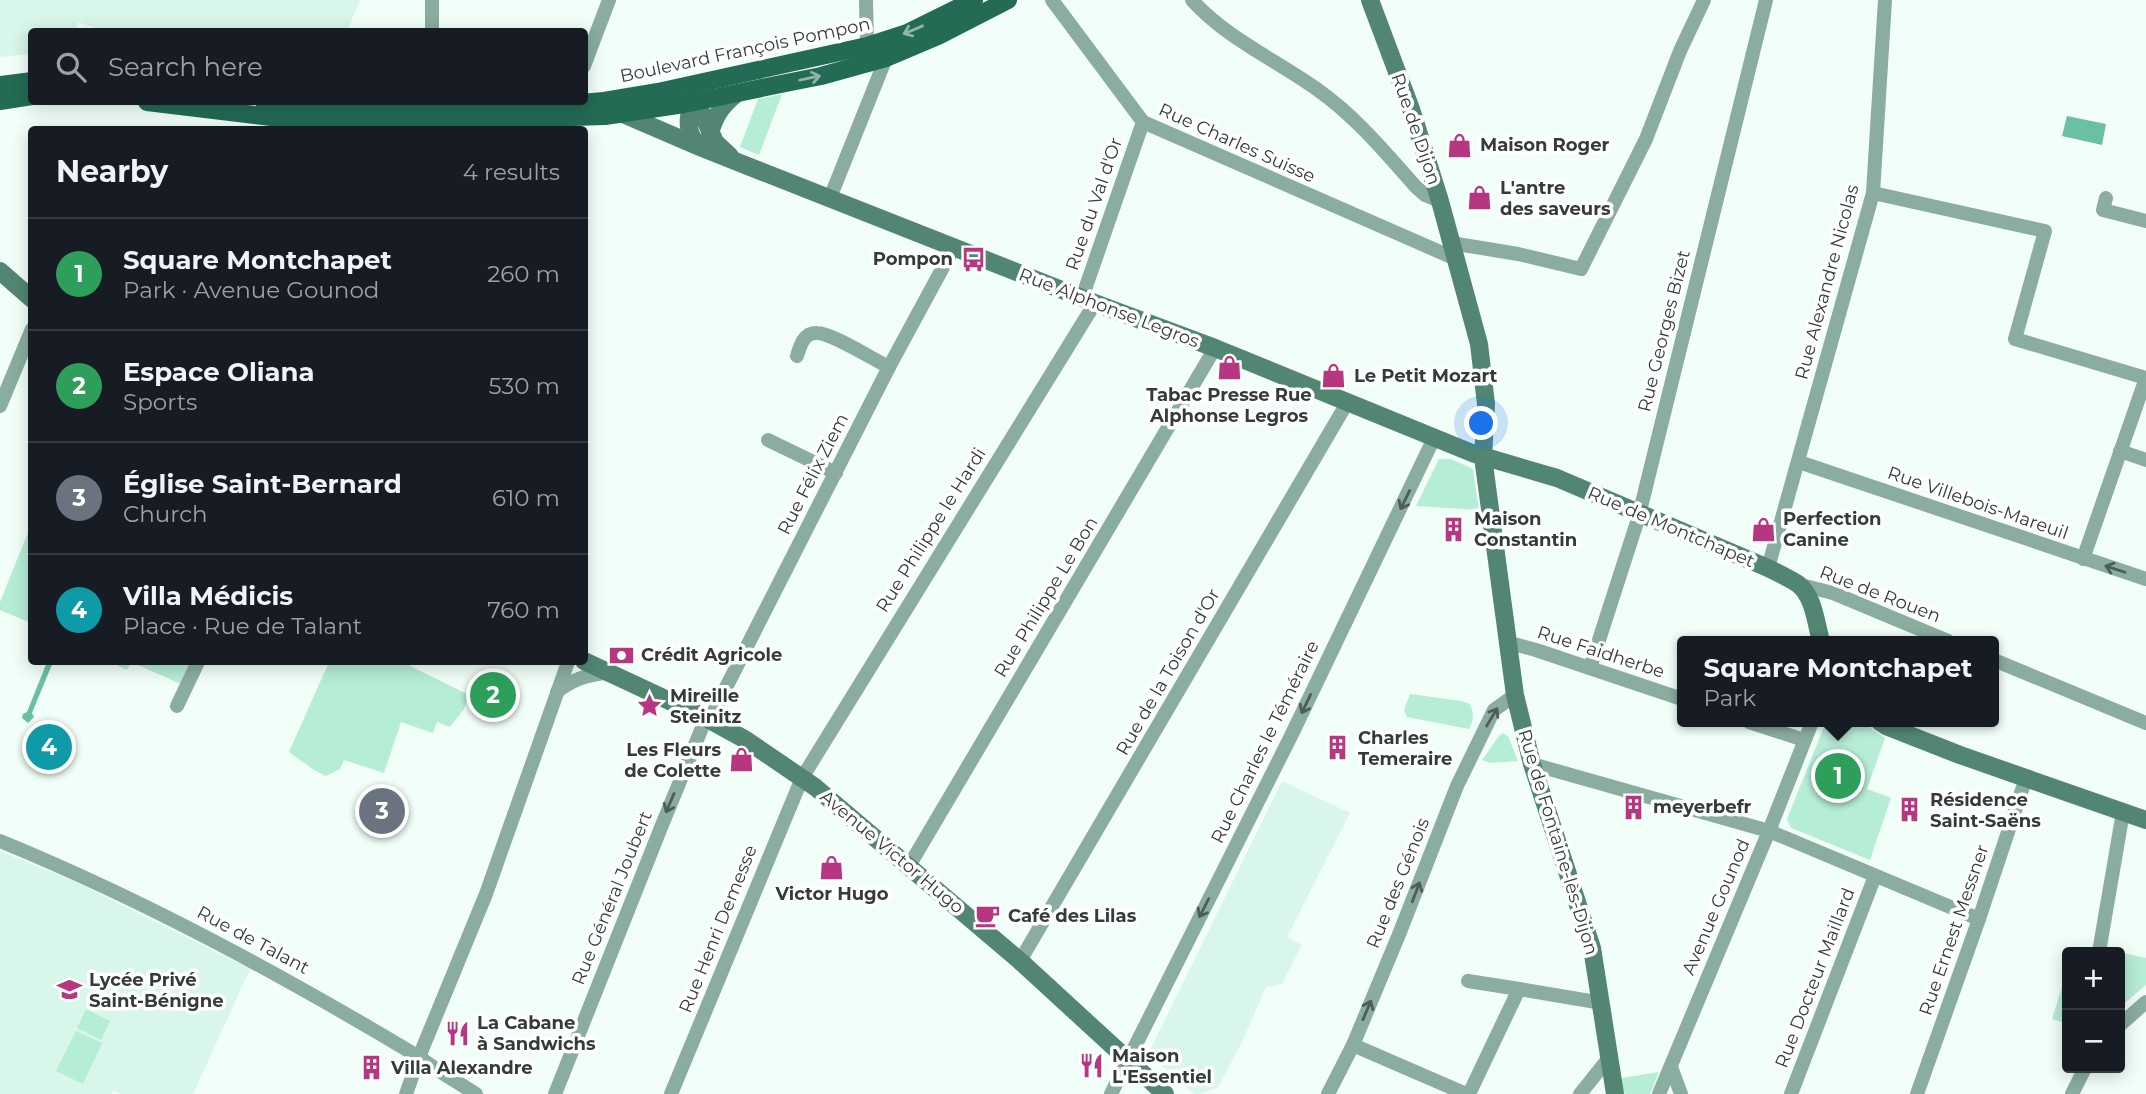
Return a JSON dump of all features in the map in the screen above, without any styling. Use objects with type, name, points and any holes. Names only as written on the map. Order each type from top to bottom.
[{"type":"main road","name":"Boulevard François Pompon","points":[[588,102],[658,92],[867,46],[907,33],[974,0]]},
{"type":"main road","points":[[172,105],[308,121],[445,126],[517,124],[623,114],[821,76],[886,58],[938,36],[1008,0]]},
{"type":"main road","points":[[694,102],[706,91],[717,87],[772,76],[815,58]]},
{"type":"main road","points":[[0,85],[28,82]]},
{"type":"main road","points":[[658,92],[694,102]]},
{"type":"main road","points":[[0,101],[28,97]]},
{"type":"main road","name":"Boulevard François Pompon","points":[[301,105],[351,109],[414,105]]},
{"type":"street","points":[[432,0],[432,28]]},
{"type":"street","points":[[588,55],[609,0]]},
{"type":"street","points":[[866,0],[867,46]]},
{"type":"street","name":"Rue Charles Suisse","points":[[1052,0],[1143,122],[1453,251],[1518,254],[1581,269],[1646,139],[1680,51],[1704,0]]},
{"type":"street","points":[[1192,0],[1203,13],[1236,38],[1341,107],[1416,187],[1425,195],[1440,201]]},
{"type":"street","name":"Rue de Dijon","points":[[1370,0],[1411,108],[1453,251]]},
{"type":"street","name":"Rue Georges Bizet","points":[[1590,668],[1639,512],[1766,0]]},
{"type":"street","name":"Rue Alexandre Nicolas","points":[[1768,568],[1873,193],[1885,0]]},
{"type":"street","points":[[830,198],[886,58]]},
{"type":"street","points":[[706,141],[717,112],[736,94]]},
{"type":"street","name":"Rue Alphonse Legros","points":[[694,102],[704,115],[706,141]]},
{"type":"street","name":"Rue Alphonse Legros","points":[[623,114],[706,141],[736,161],[1088,301],[1215,348],[1483,457]]},
{"type":"street","name":"Rue du Val d'Or","points":[[1088,301],[1143,122]]},
{"type":"street","points":[[1873,193],[2045,231],[2015,339],[2146,378],[2083,559]]},
{"type":"street","points":[[2106,198],[2103,210],[2146,221]]},
{"type":"street","name":"Rue Félix Ziem","points":[[706,718],[713,713],[889,367],[954,247]]},
{"type":"street","name":"Rue de Fontaine-lès-Dijon","points":[[1453,251],[1479,344],[1486,404],[1483,457],[1515,695],[1532,764],[1592,948],[1615,1094]]},
{"type":"street","points":[[0,271],[28,296]]},
{"type":"street","name":"Rue Philippe le Hardi","points":[[802,778],[1088,301]]},
{"type":"street","points":[[797,356],[801,342],[809,334],[818,332],[889,367]]},
{"type":"street","points":[[0,406],[28,339]]},
{"type":"street","name":"Rue Philippe Le Bon","points":[[909,866],[1215,348]]},
{"type":"street","name":"Rue de la Toison d'Or","points":[[1020,961],[1347,403]]},
{"type":"street","name":"Rue Charles le Téméraire","points":[[1111,1094],[1291,736],[1434,438]]},
{"type":"street","points":[[768,440],[836,473]]},
{"type":"street","points":[[2120,451],[2146,460]]},
{"type":"street","name":"Rue de Montchapet","points":[[1483,457],[1557,478],[1768,568],[1797,584]]},
{"type":"street","name":"Rue Villebois-Mareuil","points":[[1799,462],[2146,579]]},
{"type":"street","points":[[1797,584],[1808,598],[1819,636]]},
{"type":"street","name":"Rue de Rouen","points":[[1797,584],[1833,593],[1936,636]]},
{"type":"street","name":"Rue Faidherbe","points":[[1508,645],[1514,644],[1677,697]]},
{"type":"street","points":[[1999,662],[2146,723]]},
{"type":"street","name":"Avenue Victor Hugo","points":[[588,663],[706,718],[746,740],[802,778],[1020,961],[1165,1094]]},
{"type":"street","points":[[177,706],[197,665]]},
{"type":"street","points":[[406,1094],[486,894],[567,665]]},
{"type":"street","points":[[556,693],[568,683],[580,678],[608,673]]},
{"type":"street","name":"Rue des Génois","points":[[1328,1094],[1353,1045],[1457,786],[1494,710],[1515,695]]},
{"type":"street","name":"Rue Général Joubert","points":[[555,1094],[706,718]]},
{"type":"street","points":[[1764,727],[1804,740]]},
{"type":"street","name":"Avenue Gounod","points":[[1659,1094],[1810,727]]},
{"type":"street","points":[[1889,727],[2146,820]]},
{"type":"street","points":[[1532,764],[1769,831],[1979,919]]},
{"type":"street","name":"Rue Henri Demesse","points":[[671,1094],[802,778]]},
{"type":"street","name":"Rue Ernest Messner","points":[[1917,1094],[2026,778]]},
{"type":"street","points":[[2100,947],[2123,812]]},
{"type":"street","name":"Rue de Talant","points":[[0,841],[184,925],[286,979],[419,1056],[476,1094]]},
{"type":"street","name":"Rue Docteur Maillard","points":[[1791,1094],[1875,876]]},
{"type":"street","points":[[1468,981],[1602,1003]]},
{"type":"street","points":[[1353,1045],[1467,1094],[1518,989]]},
{"type":"street","points":[[2125,1021],[2146,1002]]},
{"type":"street","points":[[1580,1094],[1608,1059]]},
{"type":"street","points":[[1671,1068],[1681,1094]]},
{"type":"street","points":[[2072,1094],[2082,1073]]},
{"type":"shaded area","points":[[0,0],[360,0],[348,28],[95,28],[78,22],[76,28],[28,28],[28,54],[0,57]]},
{"type":"shaded area","points":[[782,94],[759,155],[740,147],[758,99]]},
{"type":"shaded area","points":[[2067,116],[2106,124],[2102,145],[2062,136]]},
{"type":"shaded area","points":[[1439,459],[1451,459],[1473,469],[1479,510],[1416,506]]},
{"type":"shaded area","points":[[28,532],[28,622],[0,610],[0,602]]},
{"type":"shaded area","points":[[46,665],[52,665],[32,713],[34,717],[28,723],[22,718],[27,712]]},
{"type":"shaded area","points":[[116,665],[130,665],[127,670]]},
{"type":"shaded area","points":[[138,665],[193,665],[183,685]]},
{"type":"shaded area","points":[[328,665],[408,665],[469,695],[464,709],[450,727],[437,722],[433,733],[401,722],[384,773],[344,760],[340,769],[326,776],[289,752]]},
{"type":"shaded area","points":[[1410,694],[1470,704],[1473,717],[1469,729],[1407,717],[1404,710]]},
{"type":"shaded area","points":[[1824,727],[1869,727],[1885,738],[1867,789],[1891,798],[1870,860],[1791,828],[1787,819]]},
{"type":"shaded area","points":[[1503,733],[1508,736],[1518,761],[1490,763],[1482,760],[1499,736]]},
{"type":"shaded area","points":[[1282,781],[1350,813],[1287,937],[1302,945],[1282,984],[1266,987],[1243,1040],[1218,1087],[1194,1094],[1152,1057],[1150,1050]]},
{"type":"shaded area","name":"Lycée Privé Saint-Bénigne","points":[[0,851],[78,883],[250,969],[193,1094],[121,1094],[113,1091],[111,1094],[0,1094]]},
{"type":"shaded area","points":[[2125,953],[2146,958],[2146,985],[2125,1003]]},
{"type":"shaded area","points":[[2062,987],[2062,1022],[2052,1019]]},
{"type":"shaded area","points":[[86,1009],[110,1021],[101,1040],[77,1028]]},
{"type":"shaded area","points":[[76,1031],[102,1043],[83,1084],[56,1071]]},
{"type":"shaded area","points":[[1659,1072],[1650,1094],[1625,1094],[1622,1078]]},
{"type":"place","name":"Maison Roger","points":[[1460,145]]},
{"type":"place","name":"L'antre des saveurs","points":[[1480,198]]},
{"type":"place","name":"Pompon","points":[[973,259]]},
{"type":"place","name":"Tabac Presse Rue Alphonse Legros","points":[[1229,368]]},
{"type":"place","name":"Le Petit Mozart","points":[[1334,376]]},
{"type":"place","name":"Maison Constantin","points":[[1454,529]]},
{"type":"place","name":"Perfection Canine","points":[[1763,529]]},
{"type":"place","name":"Crédit Agricole","points":[[621,655]]},
{"type":"place","name":"Espace Oliana","points":[[493,695]]},
{"type":"place","name":"Mireille Steinitz","points":[[650,706]]},
{"type":"place","name":"Villa Médicis","points":[[49,747]]},
{"type":"place","name":"Charles Temeraire","points":[[1338,748]]},
{"type":"place","name":"Les Fleurs de Colette","points":[[741,760]]},
{"type":"place","name":"Square Montchapet","points":[[1838,776]]},
{"type":"place","name":"meyerbefr","points":[[1633,807]]},
{"type":"place","name":"Résidence Saint-Saëns","points":[[1910,810]]},
{"type":"place","name":"Église Saint-Bernard","points":[[382,811]]},
{"type":"place","name":"Victor Hugo","points":[[832,867]]},
{"type":"place","name":"Café des Lilas","points":[[988,916]]},
{"type":"place","name":"Lycée Privé Saint-Bénigne","points":[[69,990]]},
{"type":"place","name":"La Cabane à Sandwichs","points":[[457,1033]]},
{"type":"place","name":"Maison L'Essentiel","points":[[1092,1066]]},
{"type":"place","name":"Villa Alexandre","points":[[371,1068]]}]
